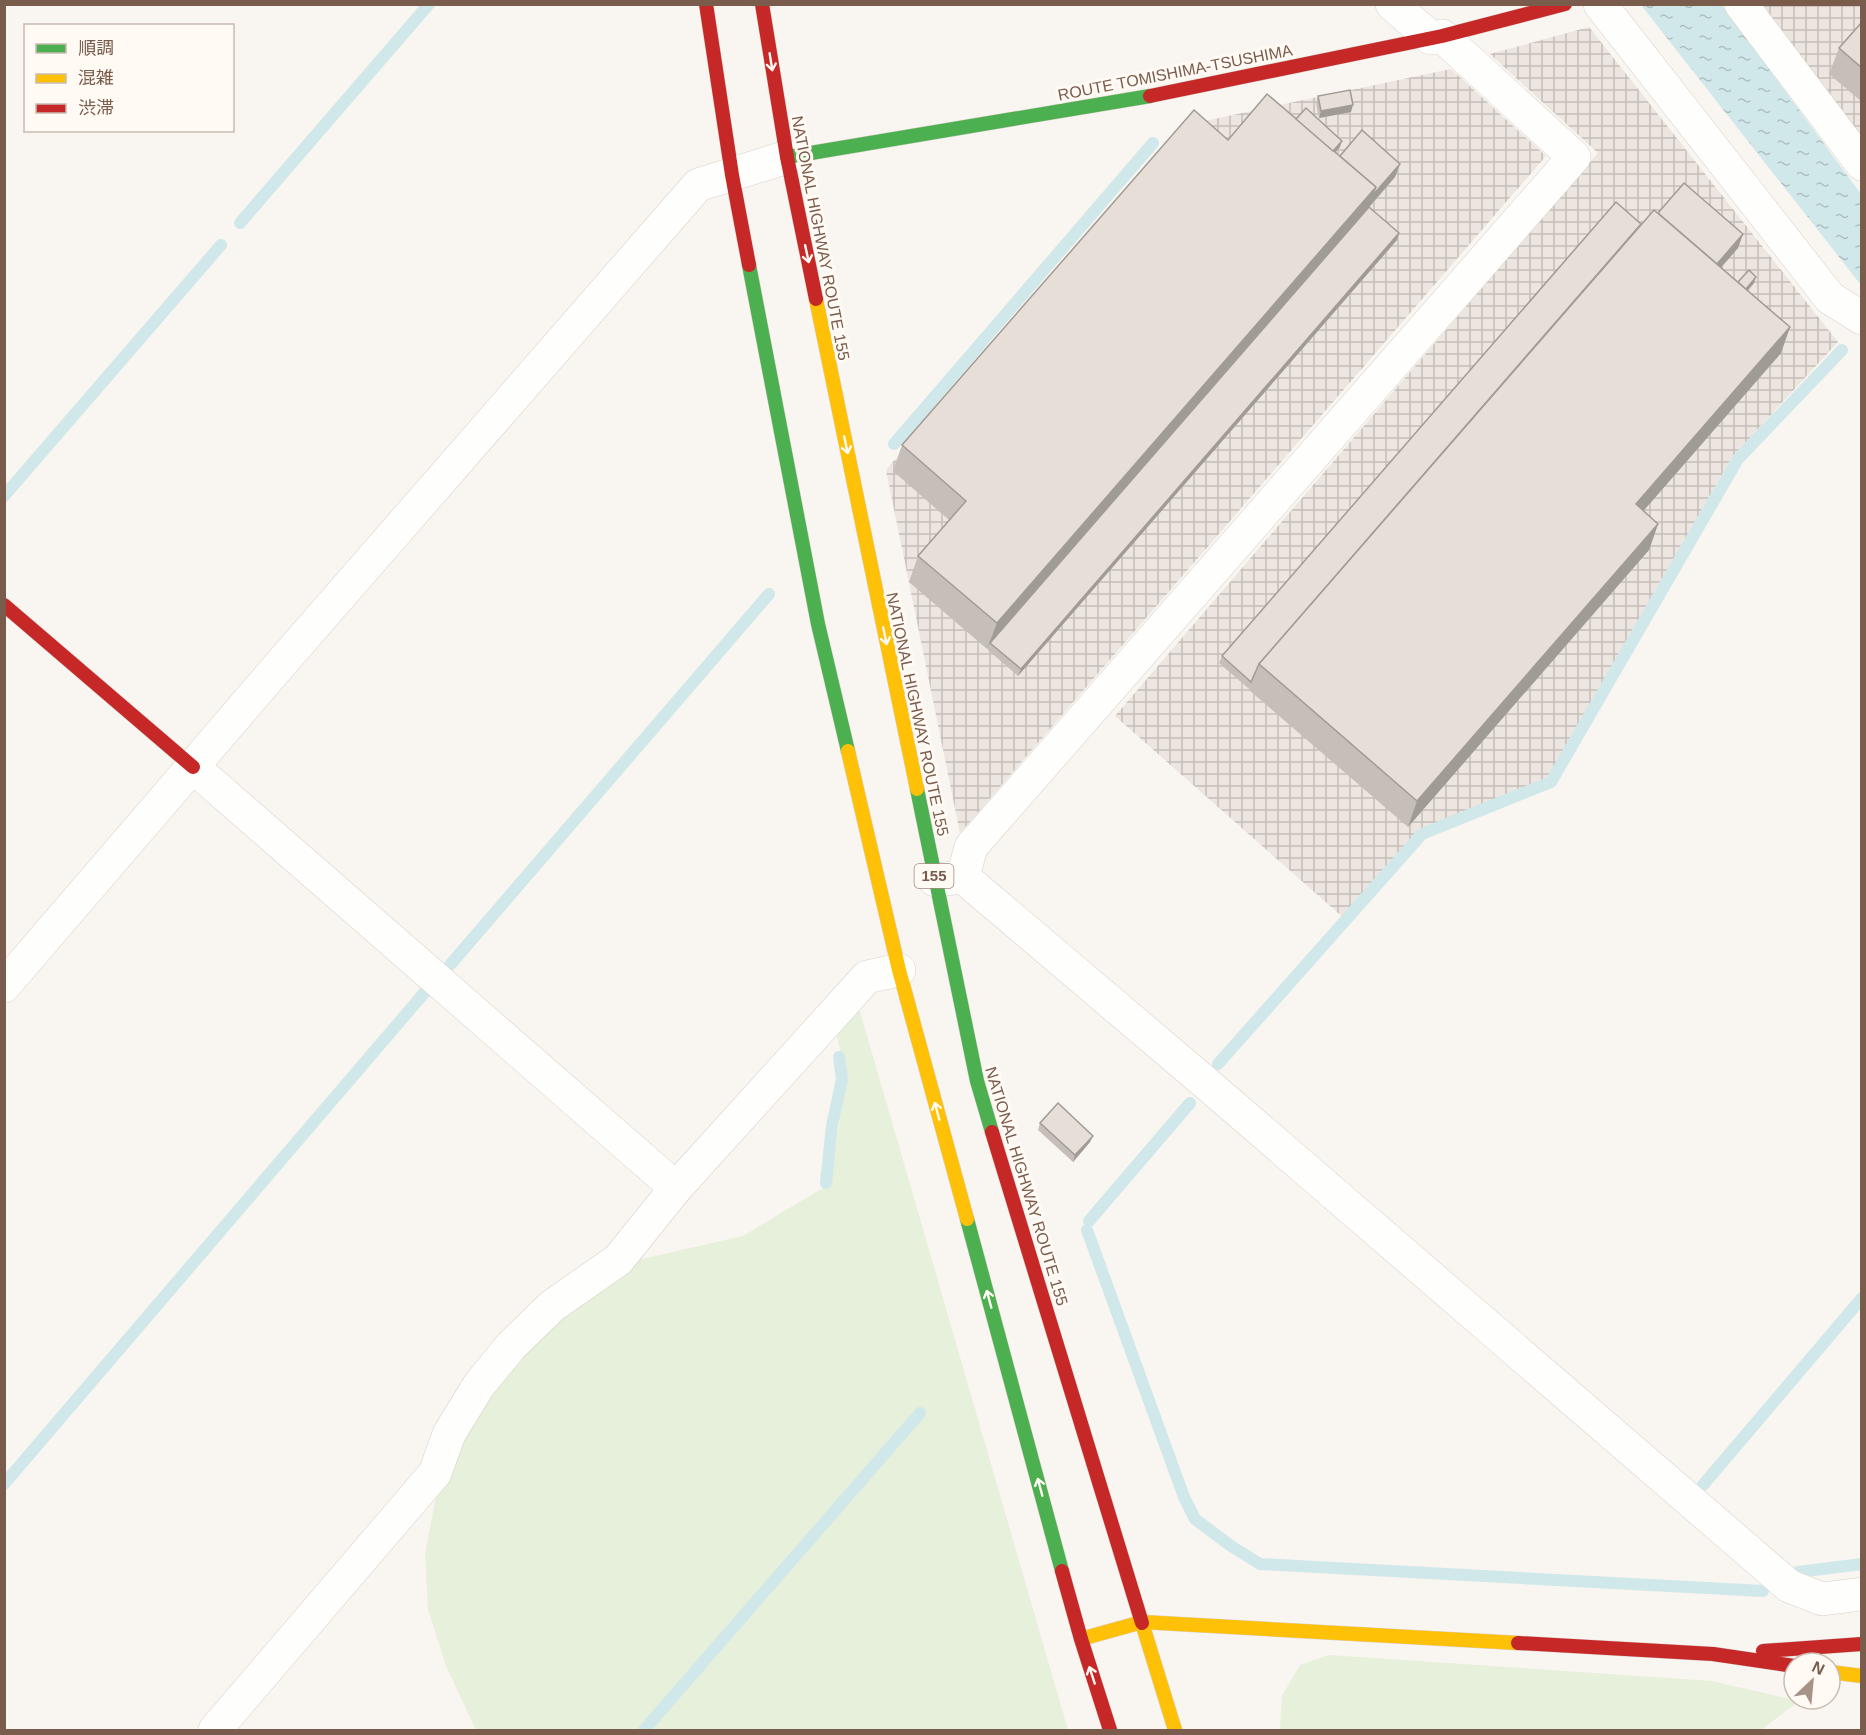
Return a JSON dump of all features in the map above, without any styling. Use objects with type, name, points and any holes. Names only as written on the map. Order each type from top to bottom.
[{"type":"main road","points":[[706,4],[732,175],[818,624],[899,970],[1081,1639],[1110,1731]]},
{"type":"main road","name":"NATIONAL HIGHWAY ROUTE 155","points":[[762,4],[787,157],[949,878],[977,1081],[1175,1731]]},
{"type":"main road","name":"ROUTE TOMISHIMA-TSUSHIMA","points":[[787,157],[1157,95],[1437,37],[1565,4]]},
{"type":"main road","points":[[4,605],[193,767]]},
{"type":"main road","points":[[1081,1639],[1142,1622],[1713,1654],[1782,1664]]},
{"type":"main road","points":[[1713,1654],[1862,1644]]},
{"type":"main road","points":[[1842,1673],[1862,1676]]},
{"type":"street","points":[[1392,4],[1437,37],[1574,157],[971,847],[949,878],[1207,1084],[1790,1586],[1822,1599],[1862,1594]]},
{"type":"street","points":[[1600,4],[1830,298],[1862,318]]},
{"type":"street","points":[[1741,4],[1862,164]]},
{"type":"street","points":[[4,986],[278,667],[698,185],[787,157]]},
{"type":"street","points":[[193,767],[676,1188]]},
{"type":"street","points":[[215,1731],[435,1473],[449,1434],[478,1385],[511,1346],[552,1306],[618,1260],[676,1188],[867,977],[899,970]]},
{"type":"shaded area","points":[[1753,5],[1861,5],[1861,147]]},
{"type":"shaded area","points":[[1589,27],[1838,342],[1732,457],[1547,778],[1421,831],[1346,920],[1115,716],[1598,153],[1490,54]]},
{"type":"shaded area","points":[[1451,69],[1546,156],[960,833],[886,470],[1185,125]]},
{"type":"green space","points":[[859,1008],[1068,1730],[476,1730],[446,1666],[428,1609],[425,1554],[438,1486],[456,1445],[525,1346],[629,1262],[743,1236],[831,1183],[846,1076],[835,1029]]},
{"type":"green space","points":[[1329,1655],[1712,1681],[1782,1697],[1782,1711],[1786,1711],[1761,1730],[1280,1730],[1282,1696],[1300,1665]]},
{"type":"water","points":[[1641,5],[1722,5],[1861,194],[1861,285]]},
{"type":"building","points":[[1862,22],[1862,68],[1839,48]]},
{"type":"building","points":[[1350,90],[1353,105],[1321,111],[1318,96]]},
{"type":"building","points":[[1267,94],[1376,187],[997,623],[918,556],[966,501],[902,445],[1194,110],[1228,140]]},
{"type":"building","points":[[1306,108],[1342,141],[1333,151],[1296,119]]},
{"type":"building","points":[[1362,130],[1400,164],[1372,196],[1376,187],[1340,156]]},
{"type":"building","points":[[1684,183],[1743,234],[1717,264],[1658,213]]},
{"type":"building","points":[[1616,202],[1641,224],[1259,664],[1251,682],[1222,656]]},
{"type":"building","points":[[1369,207],[1399,233],[1021,669],[990,643]]},
{"type":"building","points":[[1654,210],[1790,327],[1636,504],[1658,524],[1417,801],[1259,664]]},
{"type":"building","points":[[1749,270],[1756,277],[1746,289],[1738,282]]},
{"type":"building","points":[[1058,1103],[1093,1136],[1075,1155],[1040,1123]]},
{"type":"waterway","points":[[240,223],[429,4]]},
{"type":"waterway","points":[[894,444],[1153,143]]},
{"type":"waterway","points":[[4,496],[221,245]]},
{"type":"waterway","points":[[1218,1064],[1422,834],[1551,782],[1738,459],[1842,350]]},
{"type":"waterway","points":[[450,965],[769,594]]},
{"type":"waterway","points":[[4,1484],[425,992]]},
{"type":"waterway","points":[[826,1183],[832,1126],[842,1079],[839,1057]]},
{"type":"waterway","points":[[1089,1221],[1190,1103]]},
{"type":"waterway","points":[[1087,1230],[1184,1497],[1195,1519],[1260,1564],[1763,1591]]},
{"type":"waterway","points":[[1703,1485],[1862,1298]]},
{"type":"waterway","points":[[644,1730],[920,1413]]},
{"type":"waterway","points":[[1798,1572],[1862,1564]]},
{"type":"traffic: fast","points":[[787,157],[1150,96]]},
{"type":"traffic: fast","points":[[749,265],[818,624],[848,751]]},
{"type":"traffic: fast","points":[[917,789],[977,1081],[992,1132]]},
{"type":"traffic: fast","points":[[967,1219],[1062,1571]]},
{"type":"traffic: slow","points":[[816,299],[917,789]]},
{"type":"traffic: slow","points":[[848,751],[899,970],[967,1219]]},
{"type":"traffic: slow","points":[[1081,1639],[1142,1622],[1518,1643]]},
{"type":"traffic: slow","points":[[1142,1623],[1175,1730]]},
{"type":"traffic: slow","points":[[1842,1674],[1862,1676]]},
{"type":"traffic: jam","points":[[706,4],[732,175],[749,265]]},
{"type":"traffic: jam","points":[[762,4],[787,157],[816,299]]},
{"type":"traffic: jam","points":[[1150,96],[1442,36],[1565,4]]},
{"type":"traffic: jam","points":[[4,605],[193,767]]},
{"type":"traffic: jam","points":[[992,1132],[1142,1623]]},
{"type":"traffic: jam","points":[[1062,1571],[1110,1730]]},
{"type":"traffic: jam","points":[[1518,1643],[1713,1654],[1782,1664]]},
{"type":"traffic: jam","points":[[1763,1651],[1862,1644]]}]
